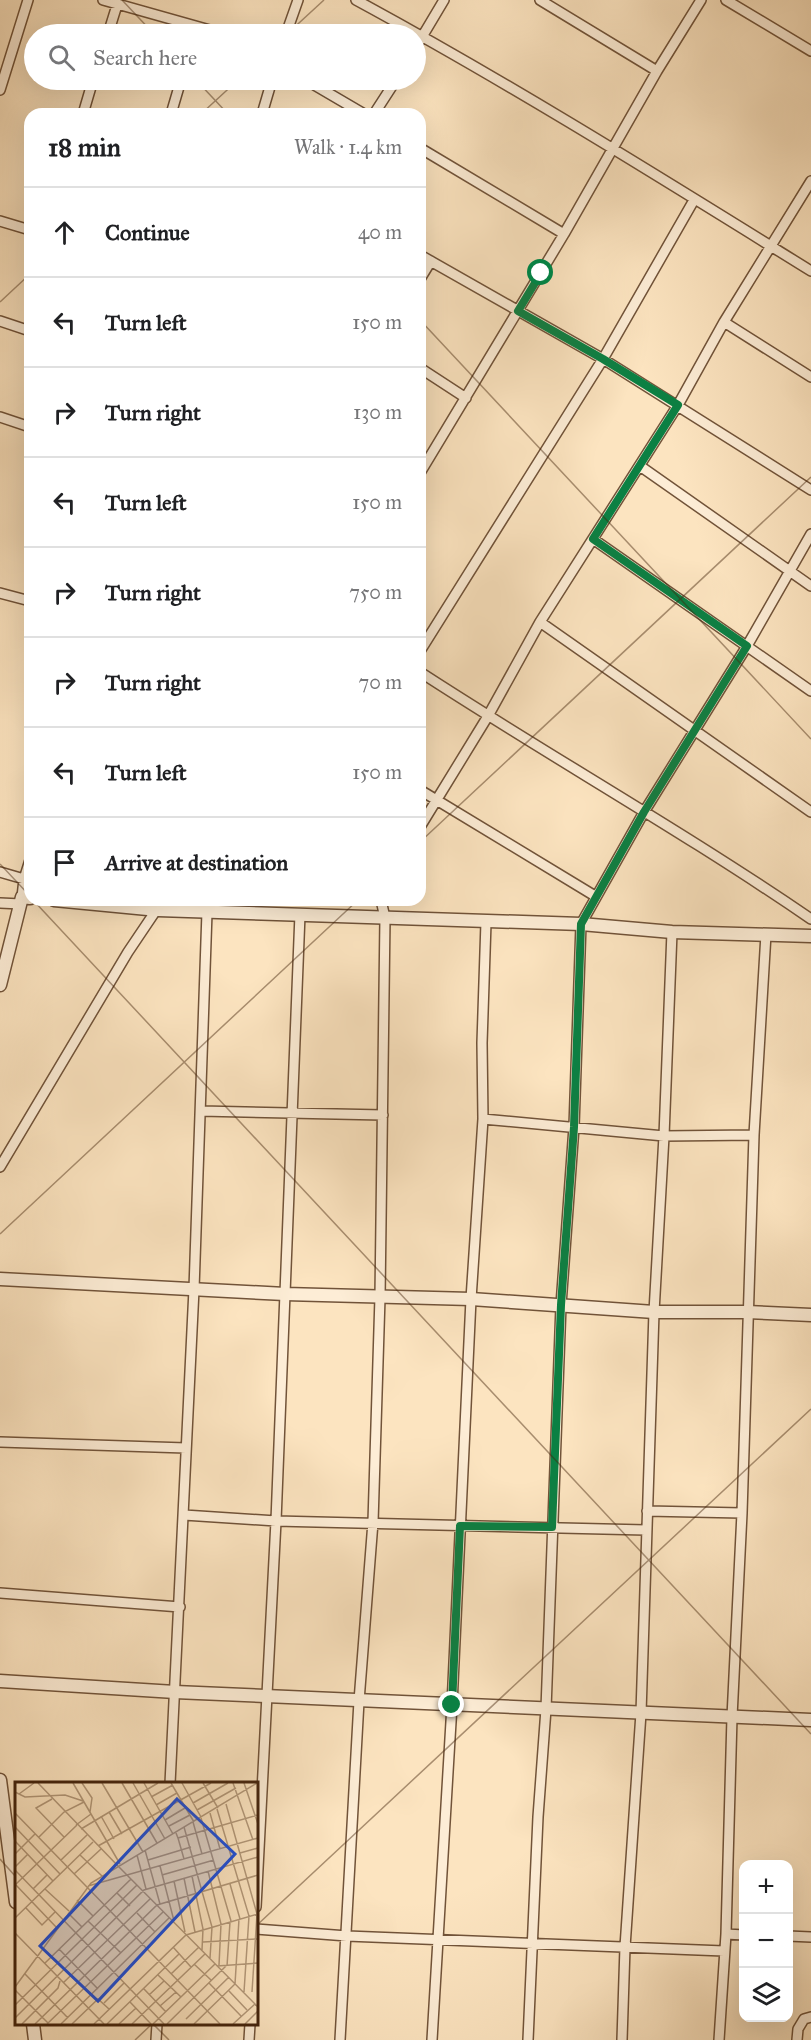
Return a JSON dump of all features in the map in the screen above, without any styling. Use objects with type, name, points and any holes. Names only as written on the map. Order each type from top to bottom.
[{"type":"street","points":[[0,90],[28,0]]},
{"type":"street","points":[[103,0],[178,24]]},
{"type":"street","points":[[290,24],[298,0]]},
{"type":"street","points":[[356,0],[400,24]]},
{"type":"street","points":[[426,29],[444,0]]},
{"type":"street","points":[[540,0],[657,71]]},
{"type":"street","points":[[426,463],[564,234],[657,71],[702,0]]},
{"type":"street","points":[[726,0],[811,51]]},
{"type":"street","points":[[111,24],[117,5]]},
{"type":"street","points":[[426,38],[614,149],[811,271]]},
{"type":"street","points":[[85,108],[90,90]]},
{"type":"street","points":[[173,108],[178,90]]},
{"type":"street","points":[[264,108],[269,90]]},
{"type":"street","points":[[323,90],[354,108]]},
{"type":"street","points":[[378,108],[390,90]]},
{"type":"street","points":[[426,152],[564,234]]},
{"type":"street","points":[[426,818],[488,716],[540,622],[678,405],[724,322],[811,182]]},
{"type":"street","points":[[426,641],[603,359],[694,200]]},
{"type":"street","points":[[0,221],[24,228]]},
{"type":"street","points":[[426,258],[603,359],[811,490]]},
{"type":"street","points":[[426,269],[431,261]]},
{"type":"street","points":[[0,321],[24,329]]},
{"type":"street","points":[[724,322],[811,377]]},
{"type":"street","points":[[426,372],[466,398]]},
{"type":"street","points":[[0,417],[24,424]]},
{"type":"street","points":[[640,466],[811,586]]},
{"type":"street","points":[[528,2040],[538,1817],[546,1709],[561,1305],[574,1127],[581,924],[644,812],[747,646],[811,534]]},
{"type":"street","points":[[593,539],[811,691]]},
{"type":"street","points":[[0,593],[24,599]]},
{"type":"street","points":[[540,622],[811,812]]},
{"type":"street","points":[[426,676],[754,880],[811,919]]},
{"type":"street","points":[[426,794],[595,896]]},
{"type":"street","points":[[0,872],[24,879],[24,899],[0,985]]},
{"type":"street","points":[[0,903],[24,899]]},
{"type":"street","points":[[0,1167],[128,952],[160,906]]},
{"type":"street","points":[[168,906],[207,912],[581,924],[672,932],[811,936]]},
{"type":"street","points":[[340,2040],[359,1701],[373,1522],[383,1115],[385,918],[382,906]]},
{"type":"street","points":[[170,1782],[194,1289],[207,912]]},
{"type":"street","points":[[258,1865],[276,1521],[300,914]]},
{"type":"street","points":[[432,2040],[452,1705],[471,1299],[483,1119],[482,1043],[486,922]]},
{"type":"street","points":[[622,2040],[625,1947],[641,1713],[654,1312],[672,932]]},
{"type":"street","points":[[719,2040],[726,1934],[754,1135],[766,934]]},
{"type":"street","points":[[201,1111],[383,1115]]},
{"type":"street","points":[[483,1119],[664,1136],[754,1135]]},
{"type":"street","points":[[0,1279],[285,1294],[471,1299],[654,1312],[811,1315]]},
{"type":"street","points":[[0,1442],[186,1448]]},
{"type":"street","points":[[647,1511],[742,1513]]},
{"type":"street","points":[[184,1515],[276,1521],[646,1530]]},
{"type":"street","points":[[0,1593],[180,1607]]},
{"type":"street","points":[[0,1682],[359,1701],[811,1720]]},
{"type":"street","points":[[0,1780],[15,1894]]},
{"type":"street","points":[[258,1929],[347,1936],[724,1951]]},
{"type":"street","points":[[726,1934],[739,1935]]},
{"type":"street","points":[[793,1936],[811,1937]]},
{"type":"street","points":[[797,2040],[798,2030],[804,2019],[811,2017]]},
{"type":"street","points":[[33,2025],[35,2040]]},
{"type":"street","points":[[156,2040],[157,2025]]},
{"type":"street","points":[[249,2040],[250,2025]]},
{"type":"route","points":[[452,1705],[460,1526],[552,1527],[561,1305],[574,1127],[581,924],[644,812],[747,646],[593,539],[678,405],[518,311],[541,273]]}]
